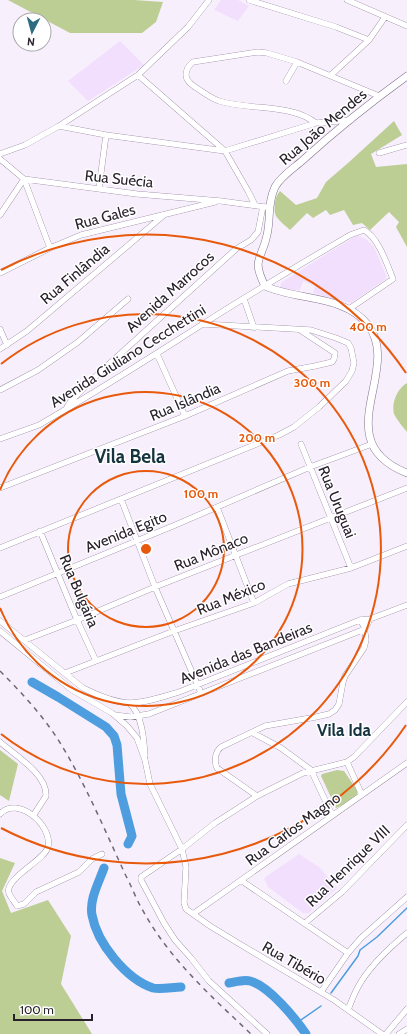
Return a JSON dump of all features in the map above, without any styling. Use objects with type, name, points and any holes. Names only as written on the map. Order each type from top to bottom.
[{"type":"main road","name":"Rua João Mendes","points":[[264,286],[258,270],[258,262],[268,233],[266,207],[276,186],[317,148],[380,96],[407,76]]},
{"type":"main road","points":[[264,286],[284,293],[322,300],[348,309],[368,325],[377,344],[378,365],[369,414],[368,428],[372,444],[386,461],[407,473]]},
{"type":"street","points":[[0,154],[25,145],[59,126],[138,75],[195,19],[209,0]]},
{"type":"street","points":[[249,0],[336,27],[370,40]]},
{"type":"street","points":[[347,0],[407,26]]},
{"type":"street","points":[[331,75],[370,40],[385,17]]},
{"type":"street","points":[[316,123],[303,115],[292,112],[219,101],[208,96],[189,82],[186,78],[186,72],[189,65],[193,62],[258,52],[267,52],[331,75],[380,96]]},
{"type":"street","points":[[286,81],[297,62]]},
{"type":"street","points":[[138,75],[224,151],[248,190],[255,205]]},
{"type":"street","points":[[59,126],[106,135],[224,151],[316,123],[351,120]]},
{"type":"street","points":[[99,188],[106,135]]},
{"type":"street","points":[[379,153],[407,145]]},
{"type":"street","points":[[0,160],[24,179],[50,248]]},
{"type":"street","points":[[0,215],[24,179]]},
{"type":"street","name":"Rua Suécia","points":[[24,179],[137,194],[222,201],[266,207]]},
{"type":"street","name":"Rua Gales","points":[[0,273],[50,248],[81,235],[222,201]]},
{"type":"street","name":"Avenida Marrocos","points":[[66,409],[97,375],[236,248],[255,236],[260,227],[266,207]]},
{"type":"street","name":"Rua Finlândia","points":[[0,349],[27,331],[164,215]]},
{"type":"street","name":"Avenida Giuliano Cecchettini","points":[[0,439],[39,425],[157,354],[264,286],[350,235],[364,230],[369,232],[383,254],[393,279],[348,309]]},
{"type":"street","points":[[0,390],[38,370],[78,342],[128,299]]},
{"type":"street","points":[[244,299],[254,328]]},
{"type":"street","points":[[0,548],[279,435],[294,427],[319,407],[346,381],[352,371],[354,363],[351,348],[348,343],[324,333],[300,329],[254,328],[202,324]]},
{"type":"street","points":[[0,329],[7,345]]},
{"type":"street","name":"Rua Islândia","points":[[0,488],[185,416],[288,370],[315,366],[332,362],[334,360],[335,353],[300,329]]},
{"type":"street","points":[[157,354],[185,416]]},
{"type":"street","name":"Rua Uruguai","points":[[301,444],[351,568]]},
{"type":"street","name":"Avenida Egito","points":[[0,597],[310,468],[372,444]]},
{"type":"street","name":"Rua Mônaco","points":[[25,640],[407,488]]},
{"type":"street","points":[[121,499],[155,587],[201,693]]},
{"type":"street","points":[[217,507],[254,603]]},
{"type":"street","name":"Rua Bulgária","points":[[40,531],[96,661]]},
{"type":"street","name":"Rua México","points":[[65,674],[174,631],[254,603],[288,584],[351,568],[407,546]]},
{"type":"street","name":"Avenida das Bandeiras","points":[[129,703],[164,697],[198,685],[360,620],[370,619],[407,605]]},
{"type":"street","points":[[365,629],[370,619]]},
{"type":"street","points":[[0,620],[83,688],[97,695],[129,703],[133,706],[139,717],[145,749],[145,760]]},
{"type":"street","points":[[257,796],[219,771],[215,762],[216,753],[221,747],[271,724],[316,717],[329,714],[335,710],[339,704],[343,682],[364,648],[366,640],[365,629],[360,620]]},
{"type":"street","name":"Avenida das Bandeiras","points":[[139,717],[173,706],[201,693],[365,629]]},
{"type":"street","points":[[0,631],[72,690],[119,716],[139,717]]},
{"type":"street","points":[[277,653],[280,662]]},
{"type":"street","points":[[116,700],[109,705],[112,713],[127,726],[136,738],[145,760],[150,784],[182,849]]},
{"type":"street","points":[[266,1034],[209,981],[175,940],[141,880],[142,876],[182,849],[215,823],[257,796],[287,780],[312,770],[347,762],[358,754],[407,702]]},
{"type":"street","points":[[253,733],[281,748],[312,770],[332,815]]},
{"type":"street","points":[[0,742],[36,772],[44,782],[46,796],[33,816]]},
{"type":"street","points":[[347,762],[362,795]]},
{"type":"street","name":"Rua Carlos Magno","points":[[193,914],[242,881],[332,815],[407,763]]},
{"type":"street","points":[[0,814],[4,810],[14,807],[21,809],[40,822],[47,833],[48,846],[46,853],[20,874],[10,888],[9,893],[17,906],[24,904],[36,892],[79,872],[92,859],[102,854]]},
{"type":"street","name":"Rua Henrique VIII","points":[[306,923],[342,892],[407,825]]},
{"type":"street","name":"Rua Tibério","points":[[182,849],[186,867],[184,902],[186,909],[232,940],[321,992],[382,1034]]},
{"type":"street","points":[[242,881],[306,923],[348,953]]},
{"type":"street","points":[[321,992],[348,953],[362,938],[407,897]]},
{"type":"street","points":[[348,1010],[358,986],[367,973],[389,949],[407,933]]},
{"type":"street","points":[[386,1034],[407,1009]]},
{"type":"street","points":[[399,1034],[407,1029]]},
{"type":"shaded area","points":[[221,0],[238,0],[249,6],[238,21],[214,10]]},
{"type":"shaded area","points":[[120,41],[144,65],[88,101],[68,81]]},
{"type":"shaded area","points":[[357,235],[367,240],[374,247],[386,275],[386,279],[351,303],[313,293],[315,286],[303,281],[300,290],[282,289],[280,286],[282,282]]},
{"type":"shaded area","points":[[299,854],[319,867],[337,888],[309,913],[303,913],[268,887],[264,878]]},
{"type":"green space","points":[[8,0],[134,0],[163,2],[156,22],[142,33],[70,33],[52,23],[52,12],[31,12]]},
{"type":"green space","points":[[394,121],[402,135],[371,154],[376,167],[407,164],[407,247],[396,227],[399,222],[389,212],[370,230],[362,223],[353,225],[344,210],[330,215],[326,210],[313,218],[307,213],[290,230],[277,218],[275,206],[277,196],[280,191],[296,205],[317,198],[326,182]]},
{"type":"green space","points":[[407,383],[407,432],[395,416],[393,409],[394,400],[398,392]]},
{"type":"green space","points":[[0,750],[18,764],[9,801],[0,795]]},
{"type":"green space","points":[[337,770],[344,771],[357,790],[357,796],[336,808],[321,776],[322,774]]},
{"type":"green space","points":[[0,858],[15,863],[2,891],[11,913],[48,900],[71,936],[61,984],[92,1034],[0,1034]]},
{"type":"waterway","points":[[32,682],[106,727],[114,736],[117,745],[121,794],[132,836],[128,844]]},
{"type":"waterway","points":[[104,868],[95,891],[91,909],[95,926],[106,948],[123,968],[143,983],[156,989],[181,987]]},
{"type":"waterway","points":[[331,993],[358,956],[360,950],[377,937],[407,908]]},
{"type":"waterway","points":[[229,983],[248,980],[265,989],[281,1003],[306,1034]]},
{"type":"waterway","points":[[298,1022],[321,1006]]},
{"type":"railway","points":[[0,671],[17,688],[49,726],[62,746],[88,794],[138,901],[153,927],[178,961],[251,1034]]},
{"type":"district","name":"Vila Bela","points":[[130,456]]},
{"type":"district","name":"Vila Ida","points":[[344,730]]}]
